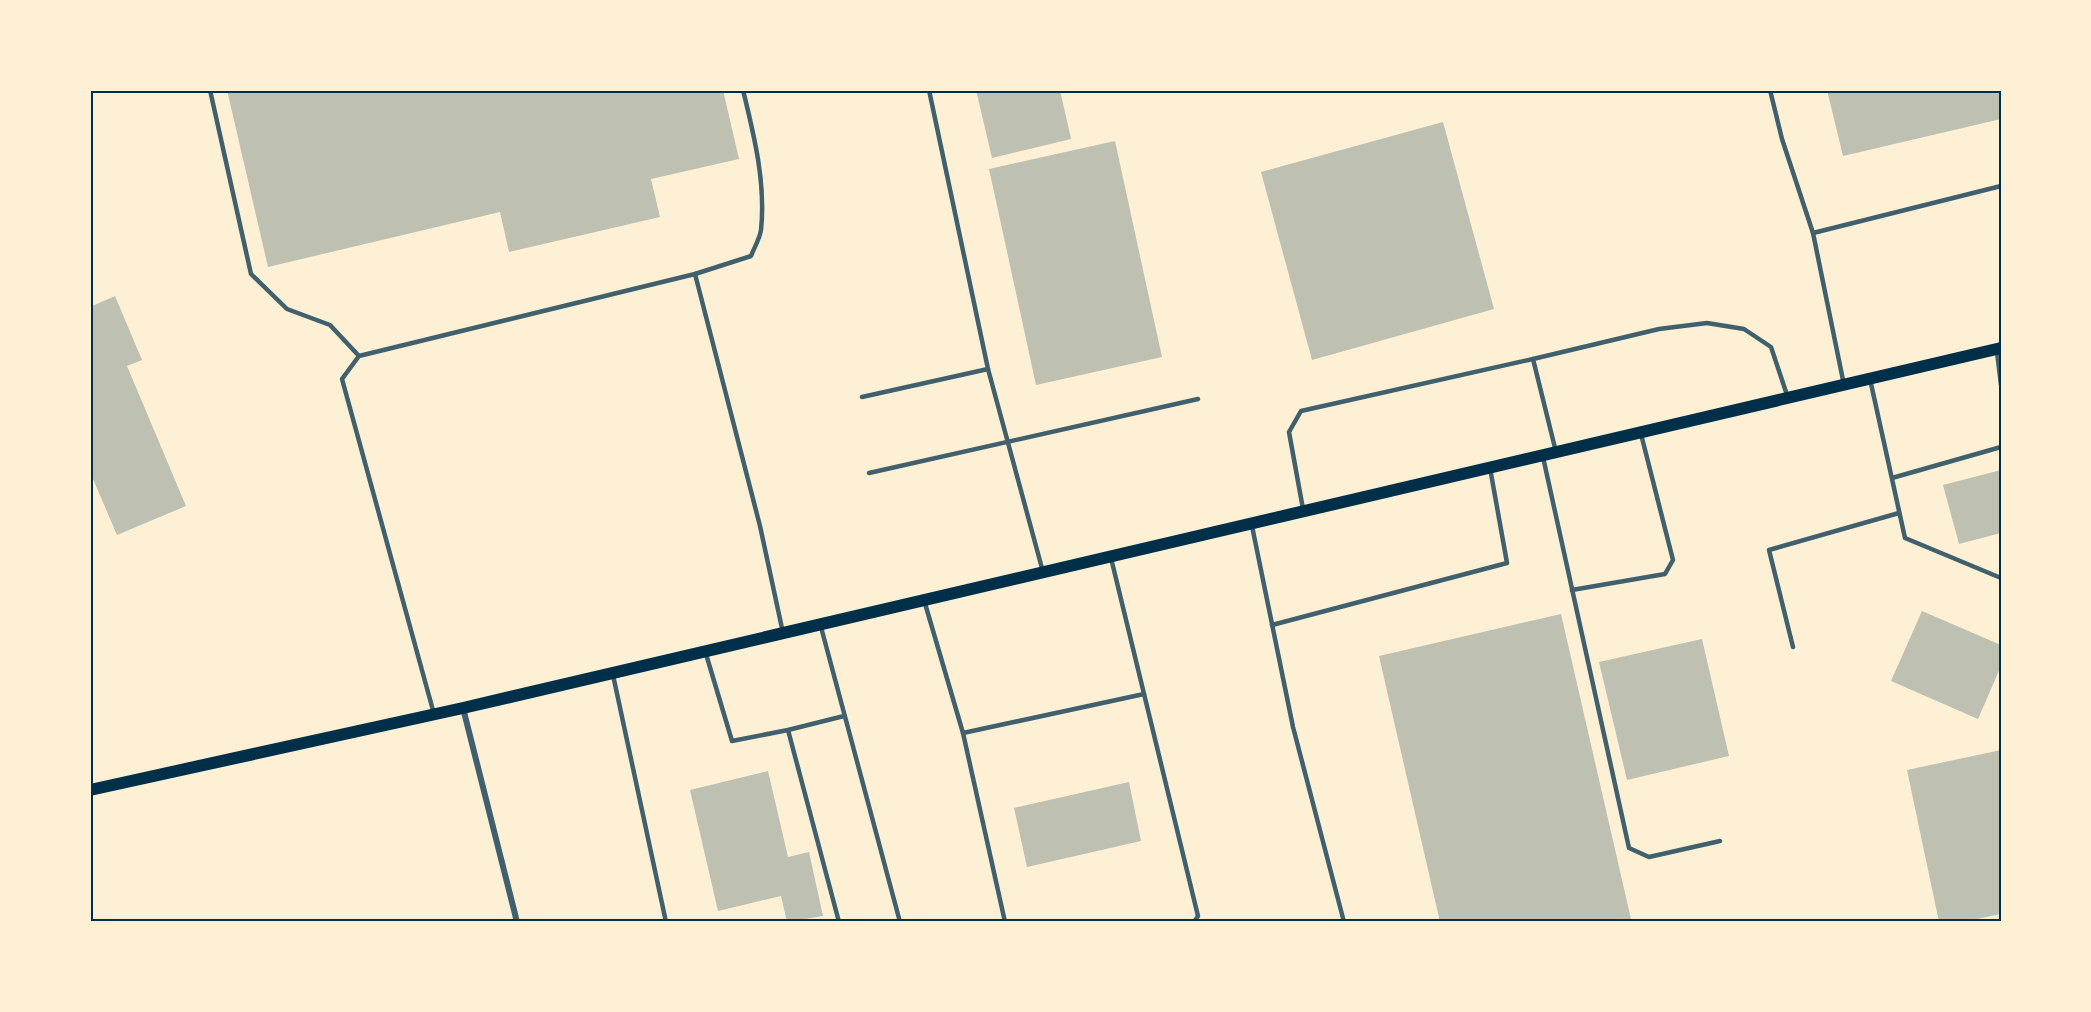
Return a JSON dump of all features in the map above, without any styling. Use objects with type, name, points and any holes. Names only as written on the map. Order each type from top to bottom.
[{"type":"main road","points":[[90,790],[463,708],[1999,349]]},
{"type":"street","points":[[463,708],[517,922]]},
{"type":"lane","points":[[210,90],[251,274],[287,309],[330,325],[359,356]]},
{"type":"lane","points":[[434,714],[342,379],[359,356],[695,274],[751,256],[761,232],[761,194],[755,142],[743,90]]},
{"type":"lane","points":[[929,90],[988,369],[1043,572]]},
{"type":"lane","points":[[1770,90],[1782,139],[1813,233],[1844,385]]},
{"type":"lane","points":[[1813,233],[2001,186]]},
{"type":"lane","points":[[695,274],[760,526],[783,633]]},
{"type":"lane","points":[[1304,511],[1289,432],[1301,411],[1659,329],[1707,323],[1744,328],[1771,347],[1788,398]]},
{"type":"lane","points":[[1999,349],[2001,385]]},
{"type":"lane","points":[[1533,359],[1556,452]]},
{"type":"lane","points":[[862,397],[988,369]]},
{"type":"lane","points":[[1870,379],[1905,538],[2001,578]]},
{"type":"lane","points":[[869,473],[1198,399]]},
{"type":"lane","points":[[1572,590],[1665,574],[1673,560],[1641,432]]},
{"type":"lane","points":[[1892,478],[2001,447]]},
{"type":"lane","points":[[1542,454],[1629,848],[1649,857],[1720,841]]},
{"type":"lane","points":[[1272,625],[1507,563],[1490,467]]},
{"type":"lane","points":[[1792,647],[1769,550],[1899,513]]},
{"type":"lane","points":[[1252,523],[1293,727],[1344,922]]},
{"type":"lane","points":[[1110,556],[1198,916],[1194,922]]},
{"type":"lane","points":[[924,600],[963,733],[1005,922]]},
{"type":"lane","points":[[821,624],[900,922]]},
{"type":"lane","points":[[705,651],[732,741],[844,716]]},
{"type":"lane","points":[[613,673],[666,922]]},
{"type":"lane","points":[[963,733],[1144,694]]},
{"type":"lane","points":[[788,730],[839,922]]},
{"type":"building","points":[[227,90],[723,90],[739,159],[651,179],[660,217],[509,252],[500,212],[268,267]]},
{"type":"building","points":[[976,90],[1060,90],[1071,139],[992,158]]},
{"type":"building","points":[[1827,90],[2001,90],[2001,119],[1843,156]]},
{"type":"building","points":[[1443,122],[1494,309],[1312,360],[1261,172]]},
{"type":"building","points":[[1115,141],[1162,357],[1036,385],[989,169]]},
{"type":"building","points":[[115,296],[142,360],[127,366],[186,506],[117,535],[90,472],[90,307]]},
{"type":"building","points":[[2001,470],[2001,533],[1959,544],[1943,485]]},
{"type":"building","points":[[1922,611],[2001,645],[2001,666],[1978,719],[1891,681]]},
{"type":"building","points":[[1561,614],[1631,919],[1620,922],[1440,922],[1379,656]]},
{"type":"building","points":[[1702,639],[1729,756],[1627,780],[1599,662]]},
{"type":"building","points":[[2001,750],[2001,914],[1962,922],[1939,922],[1907,770]]},
{"type":"building","points":[[768,771],[788,857],[809,852],[823,916],[787,922],[781,896],[718,911],[690,790]]},
{"type":"building","points":[[1129,782],[1141,841],[1027,867],[1014,808]]}]
